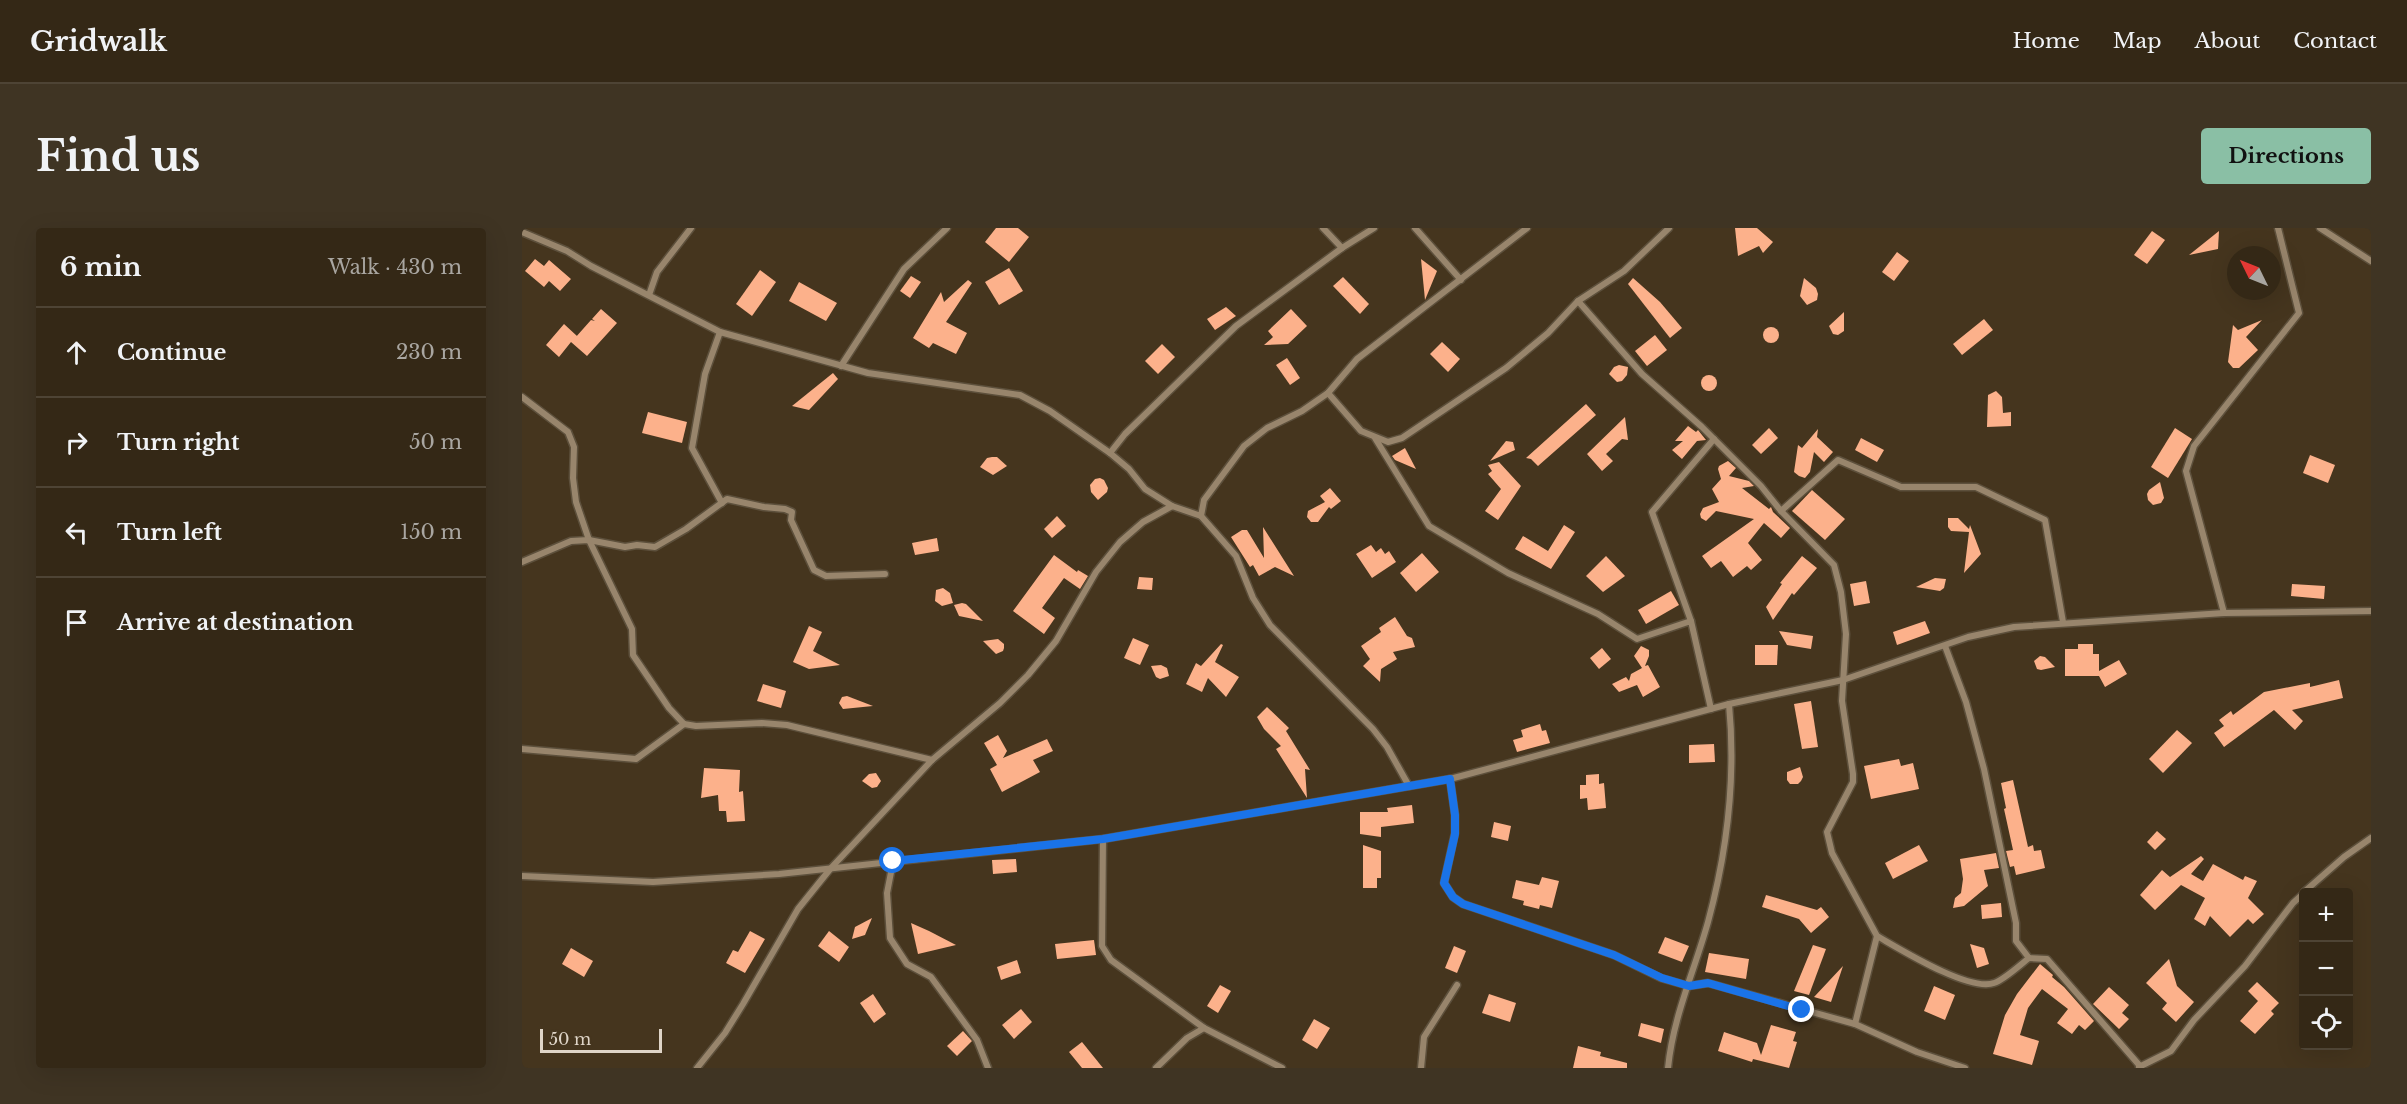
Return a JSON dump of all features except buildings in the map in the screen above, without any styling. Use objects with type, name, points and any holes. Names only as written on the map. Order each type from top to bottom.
[{"type":"street","points":[[649,295],[657,272],[691,228]]},
{"type":"street","points":[[841,366],[904,269],[947,228]]},
{"type":"street","points":[[1323,228],[1342,248]]},
{"type":"street","points":[[1110,453],[1125,434],[1236,326],[1342,248],[1374,228]]},
{"type":"street","points":[[1415,228],[1461,280]]},
{"type":"street","points":[[1201,516],[1204,500],[1244,446],[1267,428],[1302,411],[1328,393],[1357,359],[1527,228]]},
{"type":"street","points":[[1328,393],[1361,431],[1388,442],[1402,438],[1506,369],[1548,333],[1578,301],[1624,271],[1669,228]]},
{"type":"street","points":[[2224,613],[2186,471],[2194,446],[2299,314],[2278,228]]},
{"type":"street","points":[[2320,228],[2371,261]]},
{"type":"street","points":[[522,231],[567,251],[591,266],[720,332],[868,373],[1020,395],[1050,411],[1110,453],[1129,469],[1145,489],[1172,506],[1201,516],[1236,556],[1253,598],[1270,625],[1373,729],[1388,747],[1409,786]]},
{"type":"street","points":[[1578,301],[1641,374],[1714,439],[1834,565],[1841,592],[1845,634],[1846,656],[1842,701],[1853,782],[1827,832],[1832,853],[1877,936],[1918,959],[1970,982],[1994,984],[2029,958],[2047,959],[2139,1067],[2171,1051],[2194,1020],[2245,966],[2299,898]]},
{"type":"street","points":[[720,332],[705,374],[692,448],[722,503]]},
{"type":"street","points":[[522,397],[568,432],[574,447],[573,478],[576,502],[589,540],[632,629],[633,655],[669,708],[684,724],[696,726],[762,723],[787,725],[932,760]]},
{"type":"street","points":[[1375,438],[1429,526],[1508,573],[1598,614],[1637,639],[1690,621]]},
{"type":"street","points":[[1711,709],[1690,621],[1652,512],[1714,439]]},
{"type":"street","points":[[1781,511],[1838,460],[1901,487],[1976,487],[2045,520],[2063,622]]},
{"type":"street","points":[[522,562],[571,541],[589,540],[625,548],[637,545],[655,547],[686,529],[727,499],[792,512],[791,520],[808,561],[814,570],[826,576],[885,574]]},
{"type":"street","points":[[699,1067],[725,1033],[798,909],[831,868],[932,760],[1000,703],[1028,675],[1056,641],[1096,572],[1120,542],[1143,522],[1172,506]]},
{"type":"street","points":[[522,876],[653,882],[779,874],[1103,839],[1450,779],[1729,704],[1843,680],[1991,631],[2063,622],[2224,613],[2371,611]]},
{"type":"street","points":[[1945,646],[1966,702],[1984,769],[2016,923],[2016,941],[2029,958]]},
{"type":"street","points":[[1668,1068],[1679,1006],[1689,986],[1716,889],[1731,784],[1733,743],[1729,704]]},
{"type":"street","points":[[522,749],[636,759],[684,724]]},
{"type":"street","points":[[1450,779],[1455,834],[1444,883],[1453,897],[1463,904],[1614,955],[1662,978],[1689,986],[1708,983],[1855,1024],[1917,1053],[1965,1068]]},
{"type":"street","points":[[2310,888],[2344,857],[2371,838]]},
{"type":"street","points":[[1103,839],[1102,946],[1117,966],[1204,1028],[1282,1068]]},
{"type":"street","points":[[893,861],[887,893],[890,938],[907,964],[931,977],[977,1040],[988,1068]]},
{"type":"street","points":[[1855,1024],[1877,936]]},
{"type":"street","points":[[1420,1068],[1424,1037],[1457,984]]},
{"type":"street","points":[[1156,1068],[1187,1038],[1204,1028]]},
{"type":"route","points":[[893,861],[1103,839],[1450,779],[1455,834],[1444,883],[1453,897],[1463,904],[1614,955],[1662,978],[1689,986],[1708,983],[1802,1010]]}]
